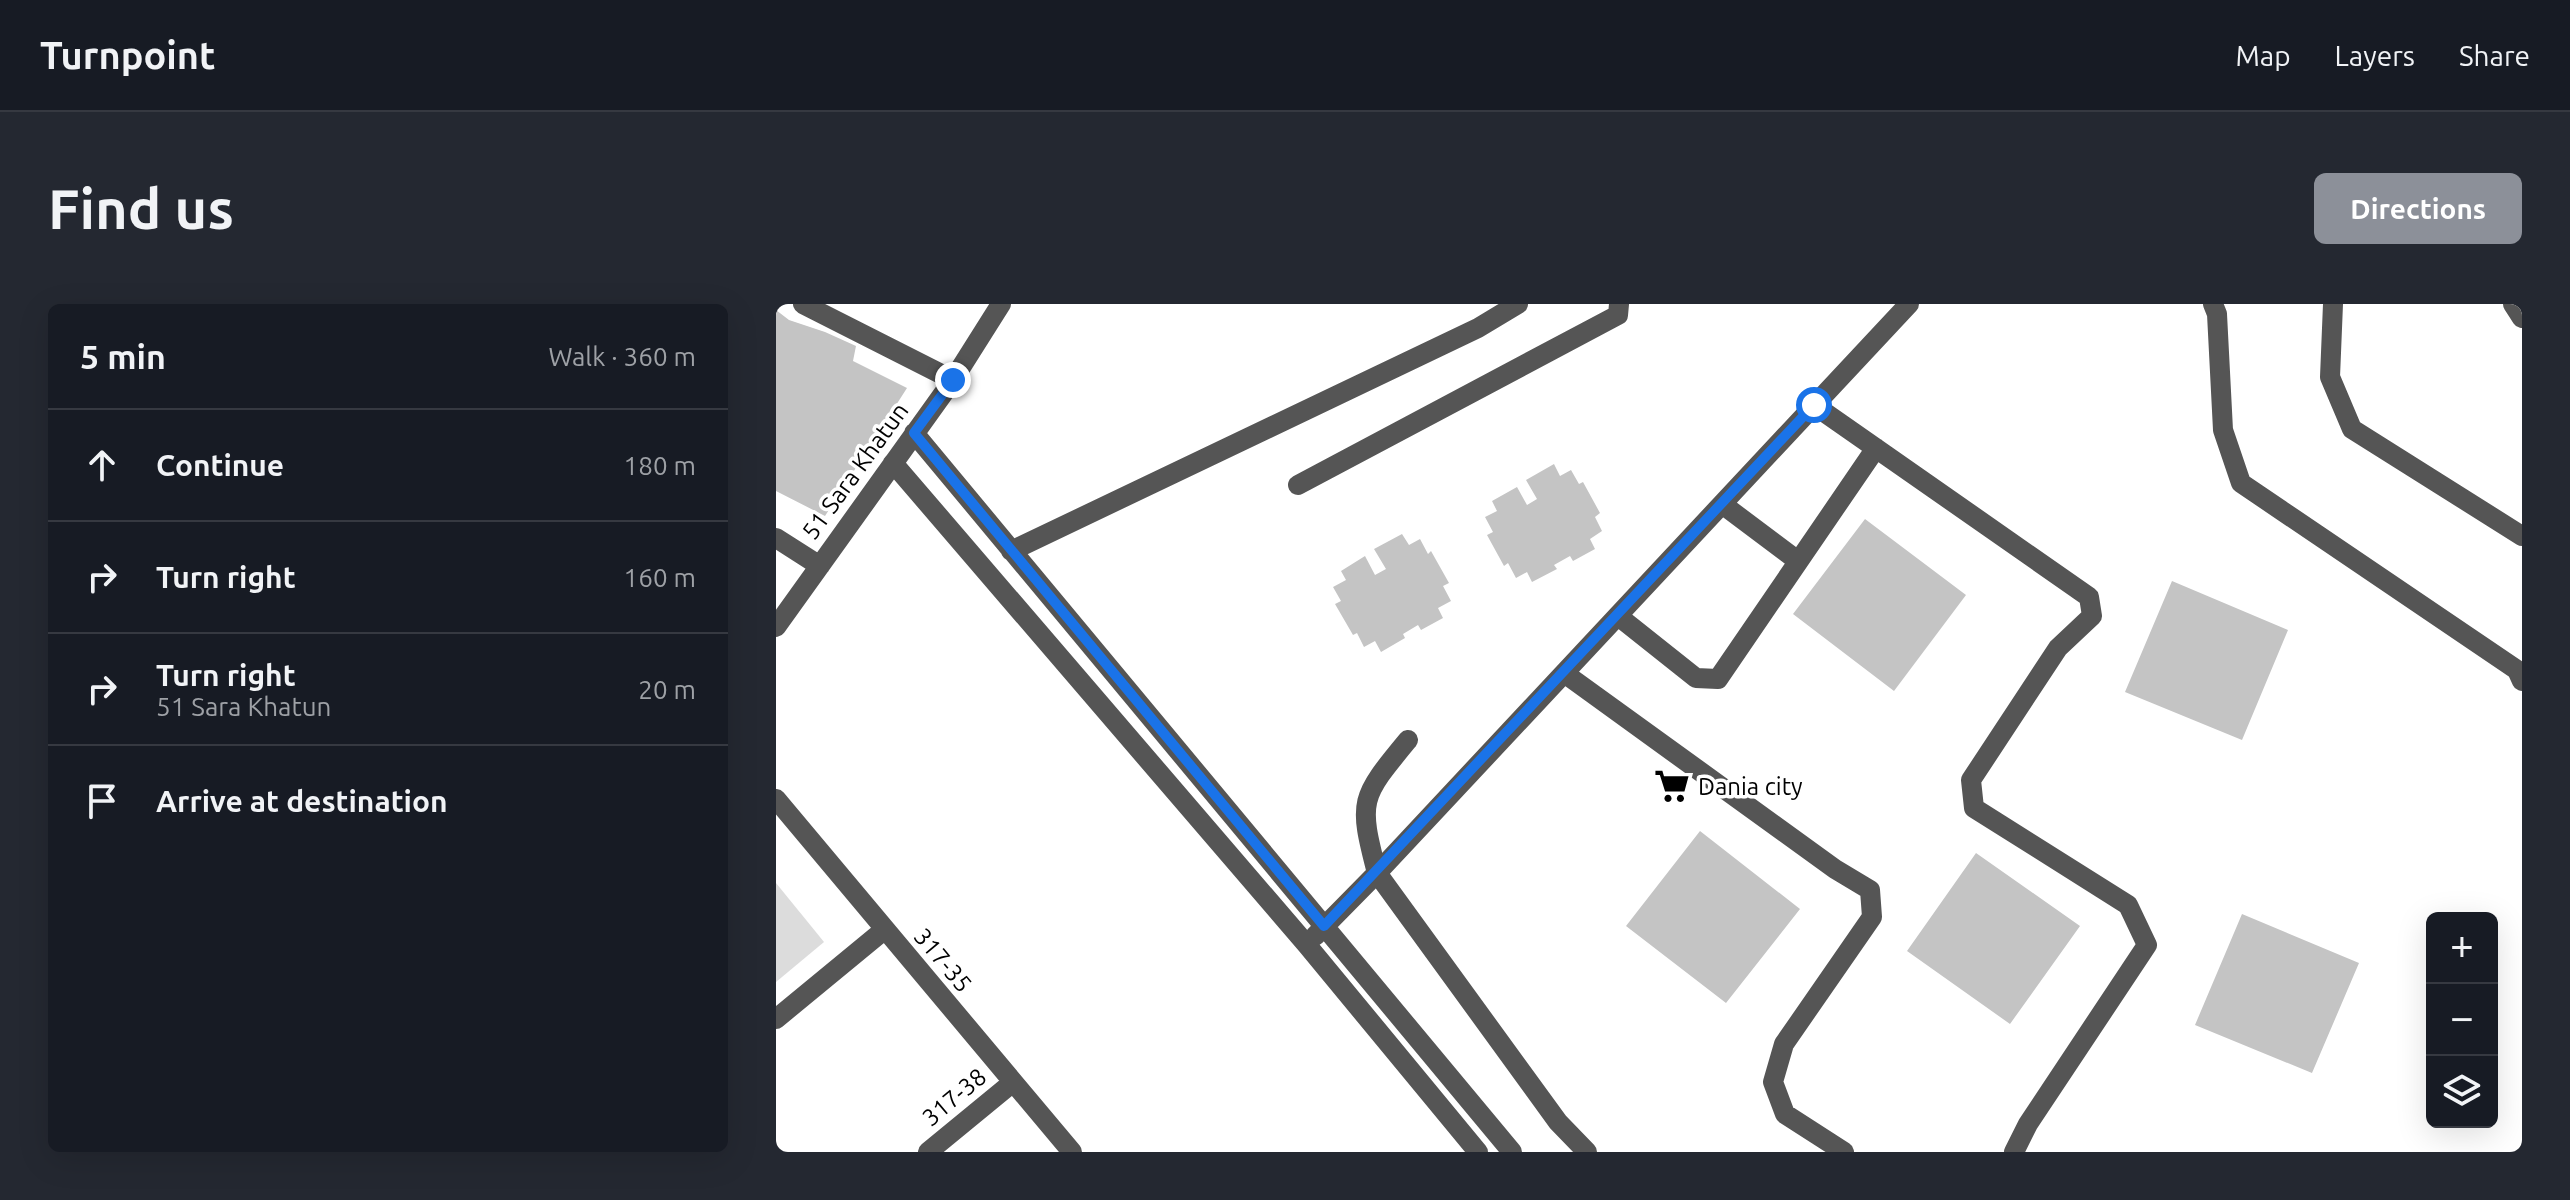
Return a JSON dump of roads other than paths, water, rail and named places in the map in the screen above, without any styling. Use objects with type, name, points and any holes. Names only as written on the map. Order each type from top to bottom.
[{"type":"street","points":[[803,304],[845,313],[953,380]]},
{"type":"street","name":"51 Sara Khatun","points":[[776,627],[953,380],[1001,304]]},
{"type":"street","points":[[1011,551],[1478,328],[1518,304]]},
{"type":"street","points":[[1298,485],[1618,315],[1619,304]]},
{"type":"street","points":[[1307,945],[1909,304]]},
{"type":"street","points":[[2213,304],[2217,314],[2223,430],[2241,483],[2517,670],[2522,681]]},
{"type":"street","points":[[2333,304],[2330,377],[2352,429],[2522,536]]},
{"type":"street","points":[[2513,304],[2522,318]]},
{"type":"street","points":[[1814,405],[2089,597],[2092,616],[2058,648],[1971,780],[1974,808],[2128,905],[2147,945],[2028,1124],[2014,1152]]},
{"type":"street","points":[[914,433],[1512,1152]]},
{"type":"street","points":[[1618,616],[1696,678],[1718,679],[1876,448]]},
{"type":"street","points":[[893,463],[1307,945],[1478,1152]]},
{"type":"street","points":[[1722,504],[1798,561]]},
{"type":"street","points":[[776,538],[820,566]]},
{"type":"street","points":[[1564,673],[1835,869],[1870,890],[1872,917],[1784,1044],[1773,1082],[1785,1114],[1844,1152]]},
{"type":"street","points":[[1408,740],[1374,781],[1364,806],[1365,825],[1377,873],[1558,1122],[1587,1152]]},
{"type":"street","name":"317-35","points":[[776,799],[1072,1152]]},
{"type":"street","points":[[776,1019],[884,930]]},
{"type":"street","name":"317-38","points":[[928,1152],[1012,1083]]},
{"type":"place","name":"Dania city","points":[[1672,786]]}]
